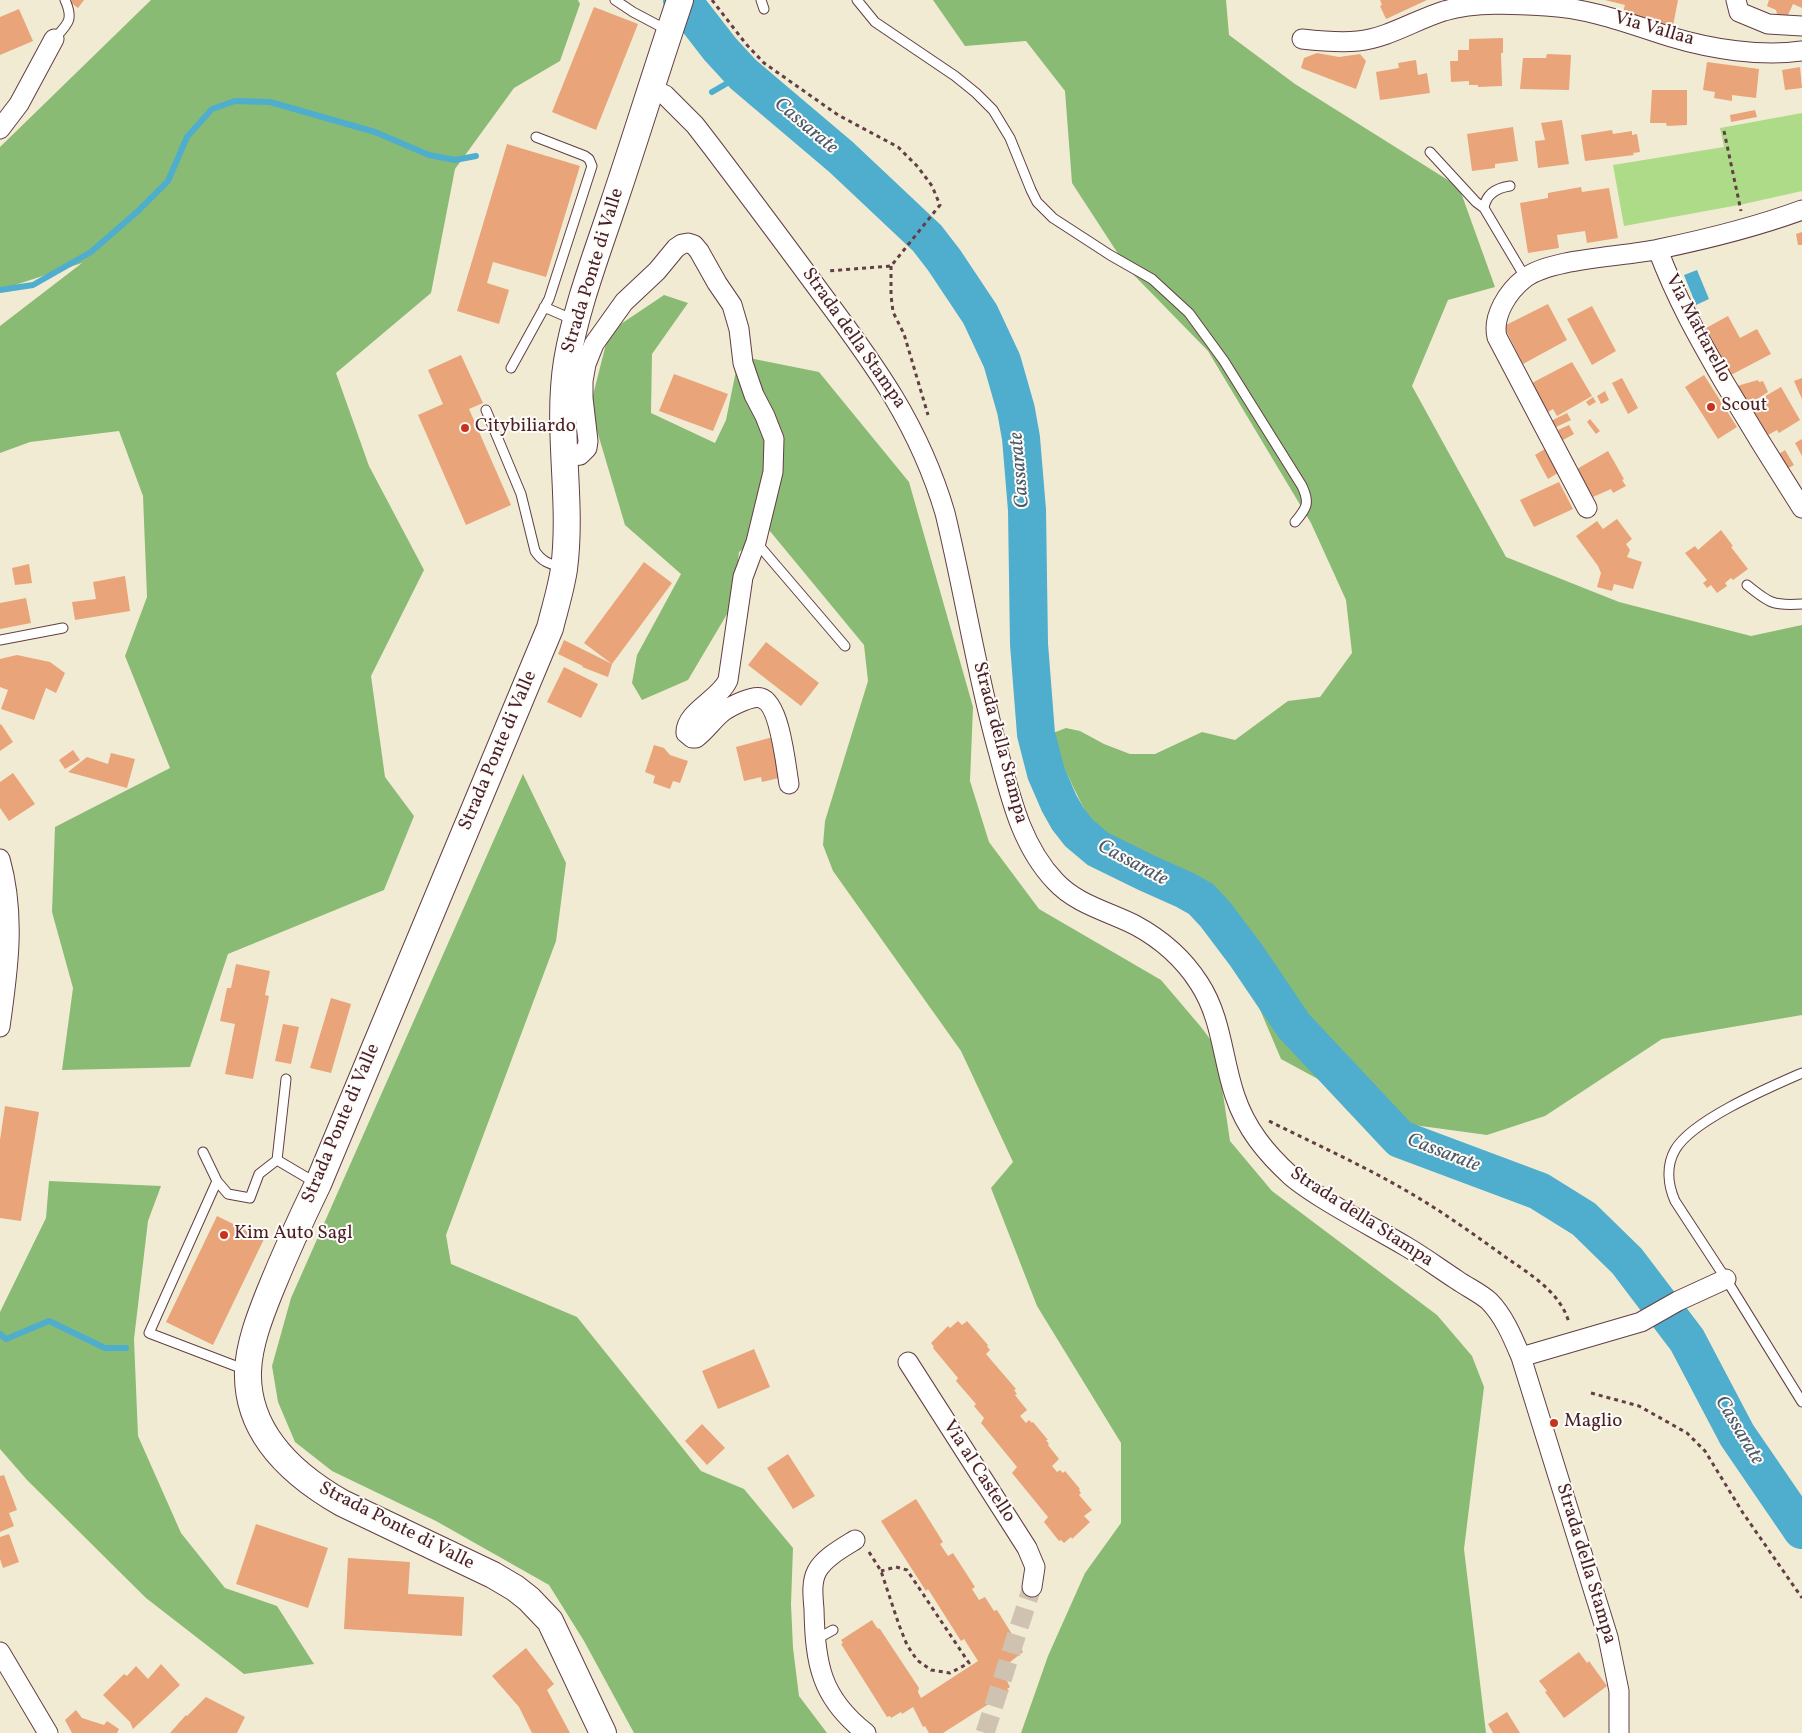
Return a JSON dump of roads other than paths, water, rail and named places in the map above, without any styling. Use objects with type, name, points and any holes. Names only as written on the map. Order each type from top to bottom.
[{"type":"street","name":"Strada Ponte di Valle","points":[[603,1733],[560,1640],[550,1621],[540,1609],[515,1588],[493,1575],[342,1502],[319,1490],[305,1479],[277,1452],[266,1437],[253,1410],[248,1371],[251,1349],[260,1316],[288,1247],[318,1184],[539,656],[556,607],[564,568],[566,522],[563,418],[570,348],[576,321],[680,0]]},
{"type":"street","points":[[1736,0],[1739,12],[1768,24],[1802,26]]},
{"type":"street","name":"Via Vallaa","points":[[1302,39],[1343,42],[1360,41],[1378,37],[1445,11],[1489,6],[1546,6],[1589,12],[1703,44],[1751,52],[1802,51]]},
{"type":"street","points":[[0,129],[19,104],[54,38]]},
{"type":"street","name":"Strada della Stampa","points":[[652,89],[665,95],[695,125],[712,147],[848,328],[887,384],[921,446],[937,486],[945,513],[982,689],[1007,785],[1021,827],[1036,857],[1055,882],[1067,892],[1085,903],[1154,936],[1169,947],[1193,974],[1209,1000],[1217,1020],[1234,1095],[1241,1113],[1248,1128],[1260,1145],[1275,1161],[1294,1179],[1312,1191],[1346,1213],[1409,1248],[1489,1301],[1509,1328],[1521,1357],[1608,1637],[1619,1691],[1619,1733]]},
{"type":"street","points":[[1587,508],[1498,337],[1496,324],[1500,310],[1512,292],[1525,278],[1554,266],[1658,250],[1744,229],[1802,210]]},
{"type":"street","name":"Strada Ponte di Valle","points":[[565,457],[580,456],[587,448],[588,442],[582,398],[583,381],[589,355],[602,331],[624,302],[656,271],[676,248],[682,244],[694,244],[717,284],[732,305],[739,329],[743,363],[754,395],[774,439],[773,472],[756,542],[743,577],[728,680],[720,692],[700,709],[688,723],[686,733],[692,738],[696,738],[732,706],[758,697],[762,698],[770,706],[776,719],[789,784]]},
{"type":"street","name":"Via Mattarello","points":[[1658,250],[1670,284],[1689,322],[1757,438],[1802,508]]},
{"type":"street","points":[[0,859],[8,890],[10,921],[7,976],[0,1028]]},
{"type":"street","points":[[1521,1357],[1641,1322],[1678,1301],[1726,1279]]},
{"type":"street","name":"Via al Castello","points":[[908,1362],[1027,1548],[1034,1567],[1032,1587]]},
{"type":"street","points":[[855,1540],[822,1564],[814,1576],[814,1640],[824,1680],[832,1697],[842,1712],[866,1733]]},
{"type":"street","points":[[0,1652],[48,1733]]},
{"type":"lane","points":[[54,38],[67,25],[69,20],[69,9],[65,0]]},
{"type":"lane","points":[[615,0],[633,12],[671,28]]},
{"type":"lane","points":[[857,0],[875,22],[955,76],[993,110],[1010,138],[1037,202],[1052,218],[1152,279],[1189,313],[1224,361],[1302,486],[1307,506],[1295,522]]},
{"type":"lane","points":[[511,368],[552,290],[592,166],[589,159],[585,156],[536,137]]},
{"type":"lane","points":[[1430,152],[1476,202],[1484,208],[1525,278]]},
{"type":"lane","points":[[1484,208],[1491,193],[1510,186]]},
{"type":"lane","points":[[544,307],[576,321]]},
{"type":"lane","points":[[486,410],[521,494],[535,551],[545,562],[564,568]]},
{"type":"lane","points":[[756,542],[845,646]]},
{"type":"lane","points":[[1748,585],[1766,600],[1783,605],[1802,604]]},
{"type":"lane","points":[[0,640],[63,628]]},
{"type":"lane","points":[[1802,1073],[1767,1088],[1692,1130],[1675,1150],[1669,1170],[1670,1188],[1675,1201],[1802,1402]]},
{"type":"lane","points":[[203,1152],[217,1182],[228,1194],[250,1198],[259,1174],[277,1160],[286,1078]]},
{"type":"lane","points":[[277,1160],[318,1184]]},
{"type":"lane","points":[[217,1182],[149,1333],[248,1371]]},
{"type":"lane","points":[[814,1640],[833,1630]]},
{"type":"water","points":[[1697,270],[1709,299],[1696,305],[1684,275]]},
{"type":"waterway","name":"Cassarate","points":[[682,0],[720,49],[743,74],[841,157],[927,238],[980,314],[1002,361],[1016,410],[1021,438],[1027,510],[1029,644],[1036,734],[1046,773],[1068,819],[1079,833],[1098,849],[1201,899],[1215,914],[1246,955],[1294,1026],[1400,1139],[1539,1191],[1584,1219],[1627,1261],[1687,1340],[1737,1435],[1802,1530]]},
{"type":"waterway","points":[[712,92],[743,74]]},
{"type":"waterway","points":[[0,290],[33,285],[91,252],[138,211],[168,181],[187,137],[212,109],[235,101],[270,102],[375,132],[429,155],[455,160],[476,156]]},
{"type":"waterway","points":[[0,1334],[6,1339],[49,1321],[105,1348],[126,1348]]},
{"type":"tunnel","points":[[985,1733],[1032,1587]]},
{"type":"place","name":"Scout","points":[[1711,407]]},
{"type":"place","name":"Citybiliardo","points":[[465,428]]},
{"type":"place","name":"Kim Auto Sagl","points":[[224,1235]]},
{"type":"place","name":"Maglio","points":[[1554,1423]]}]
